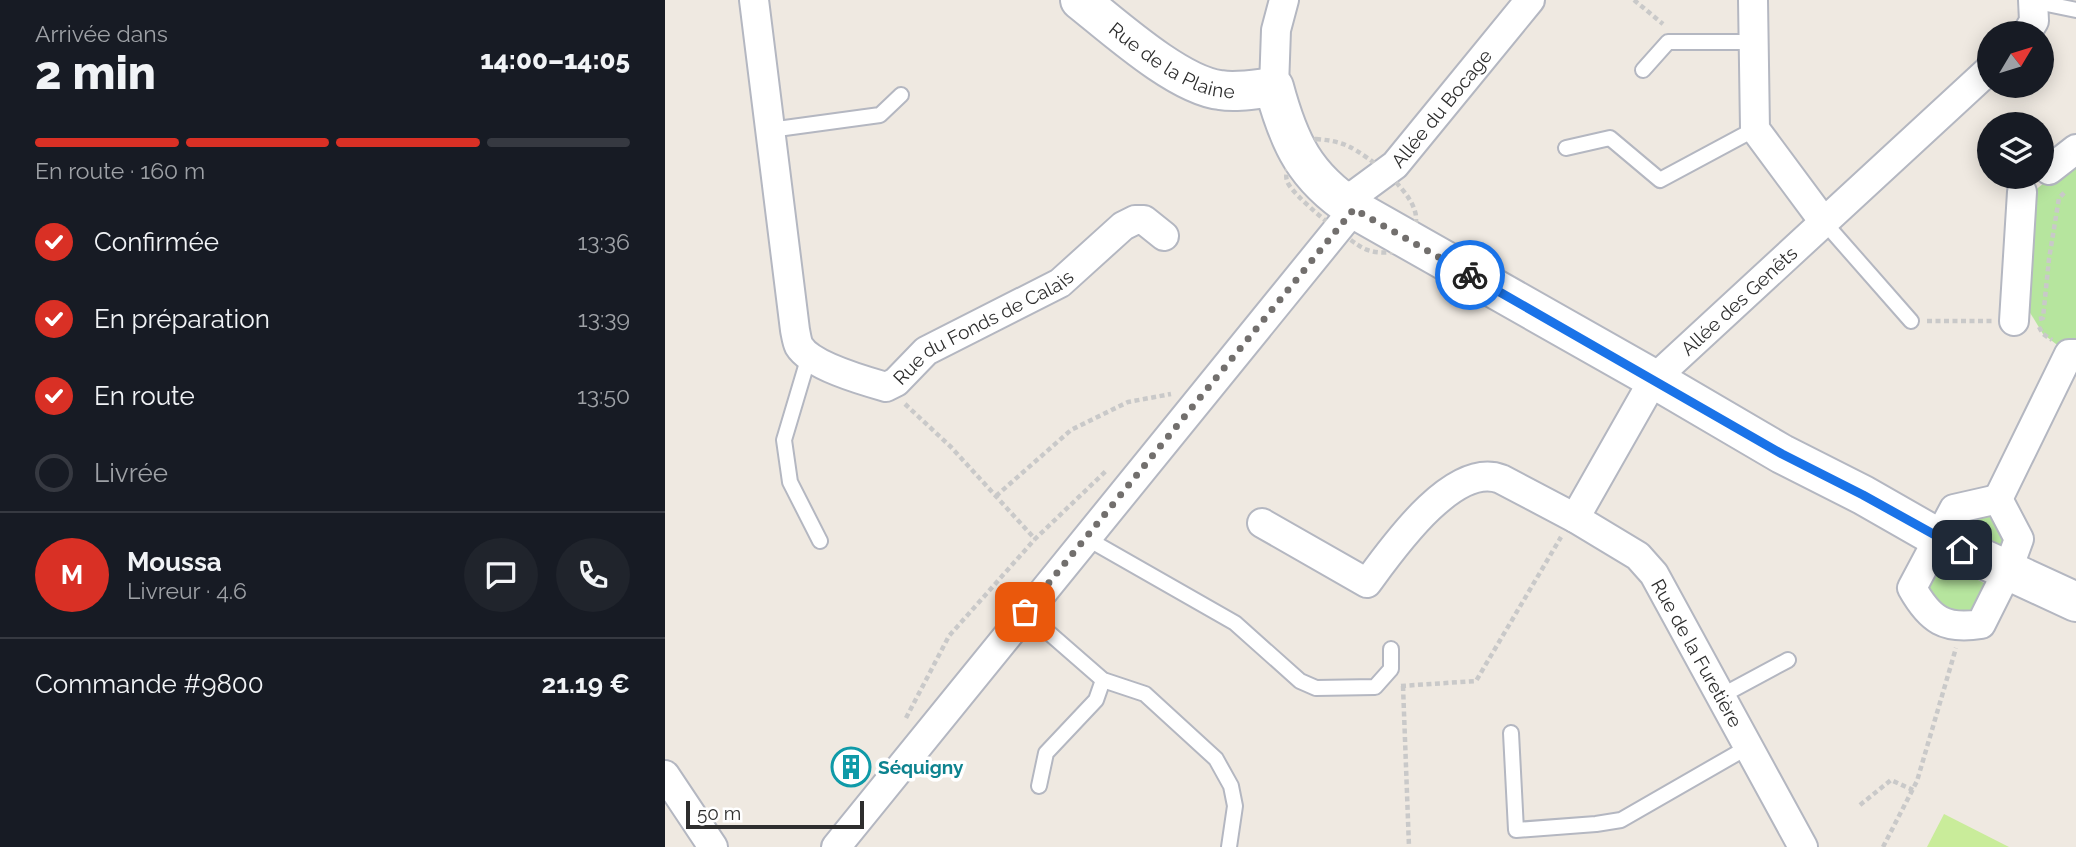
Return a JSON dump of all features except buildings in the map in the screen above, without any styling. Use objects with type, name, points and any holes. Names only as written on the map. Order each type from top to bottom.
[{"type":"street","points":[[754,0],[795,330],[799,346],[809,356]]},
{"type":"street","name":"Rue de la Plaine","points":[[1080,0],[1180,76],[1200,86],[1234,91],[1274,87]]},
{"type":"street","points":[[1284,0],[1276,30],[1274,87],[1284,121],[1297,153],[1318,181],[1347,205],[1782,454],[1863,495],[1940,539],[2076,602]]},
{"type":"street","name":"Allée du Bocage","points":[[1347,205],[1357,193],[1395,165],[1530,0]]},
{"type":"street","points":[[1753,0],[1755,129],[1824,222]]},
{"type":"street","points":[[2033,0],[2034,21]]},
{"type":"street","name":"Allée des Genêts","points":[[1654,379],[1977,81]]},
{"type":"street","points":[[2058,179],[2076,149]]},
{"type":"street","points":[[2022,192],[2024,321]]},
{"type":"street","points":[[836,847],[1086,538],[1347,205]]},
{"type":"street","name":"Rue du Fonds de Calais","points":[[809,356],[840,373],[886,387],[896,382],[926,351],[1060,283],[1123,226],[1135,220],[1144,220],[1164,236]]},
{"type":"street","points":[[1998,499],[2072,354]]},
{"type":"street","points":[[1575,518],[1654,379]]},
{"type":"street","name":"Rue de la Furetière","points":[[1262,523],[1367,583],[1410,526],[1459,483],[1480,475],[1501,479],[1575,518],[1630,551],[1654,574],[1803,847]]},
{"type":"street","points":[[1998,499],[2019,539],[2007,572],[1981,624],[1963,627],[1942,623],[1923,607],[1912,588],[1954,509],[1998,499]]},
{"type":"street","points":[[665,775],[713,847]]},
{"type":"lane","points":[[2033,0],[2076,10]]},
{"type":"lane","points":[[1643,70],[1668,42],[1752,42]]},
{"type":"lane","points":[[770,130],[880,116],[901,95]]},
{"type":"lane","points":[[1566,148],[1610,138],[1660,180],[1755,129]]},
{"type":"lane","points":[[1824,222],[1911,321]]},
{"type":"lane","points":[[809,356],[784,440],[790,482],[820,541]]},
{"type":"lane","points":[[1086,538],[1235,623],[1300,681],[1316,688],[1375,687],[1391,668],[1391,649]]},
{"type":"lane","points":[[1025,612],[1103,680],[1145,694],[1216,759],[1231,786],[1235,806],[1229,847]]},
{"type":"lane","points":[[1721,696],[1788,660]]},
{"type":"lane","points":[[1039,786],[1046,753],[1096,700],[1103,680]]},
{"type":"lane","points":[[1511,733],[1516,830],[1621,820],[1748,747]]},
{"type":"path","points":[[1634,0],[1668,28],[1668,42]]},
{"type":"path","points":[[1911,321],[2024,321],[2043,318],[2059,198],[2058,179]]},
{"type":"path","points":[[886,387],[951,447],[1035,539]]},
{"type":"path","points":[[996,496],[1071,430],[1128,402],[1179,394]]},
{"type":"path","points":[[1375,687],[1476,681],[1564,531],[1575,518]]},
{"type":"path","points":[[1883,847],[1917,781],[1963,627]]},
{"type":"path","points":[[1403,685],[1409,847]]},
{"type":"path","points":[[1860,806],[1891,780],[1913,790]]},
{"type":"green space","points":[[2076,157],[2076,354],[2069,354],[2043,334],[2023,301],[2028,196],[2037,189],[2054,189],[2054,175]]},
{"type":"green space","points":[[1987,505],[2010,551],[1956,526]]},
{"type":"green space","points":[[1938,560],[1992,587],[1964,622],[1919,590]]},
{"type":"green space","points":[[1944,814],[2009,847],[1927,847]]},
{"type":"way so far","points":[[1025,612],[1354,209],[1470,275]]},
{"type":"place","name":"Séquigny","points":[[851,767]]},
{"type":"route","points":[[1470,275],[1782,454],[1962,550]]}]
